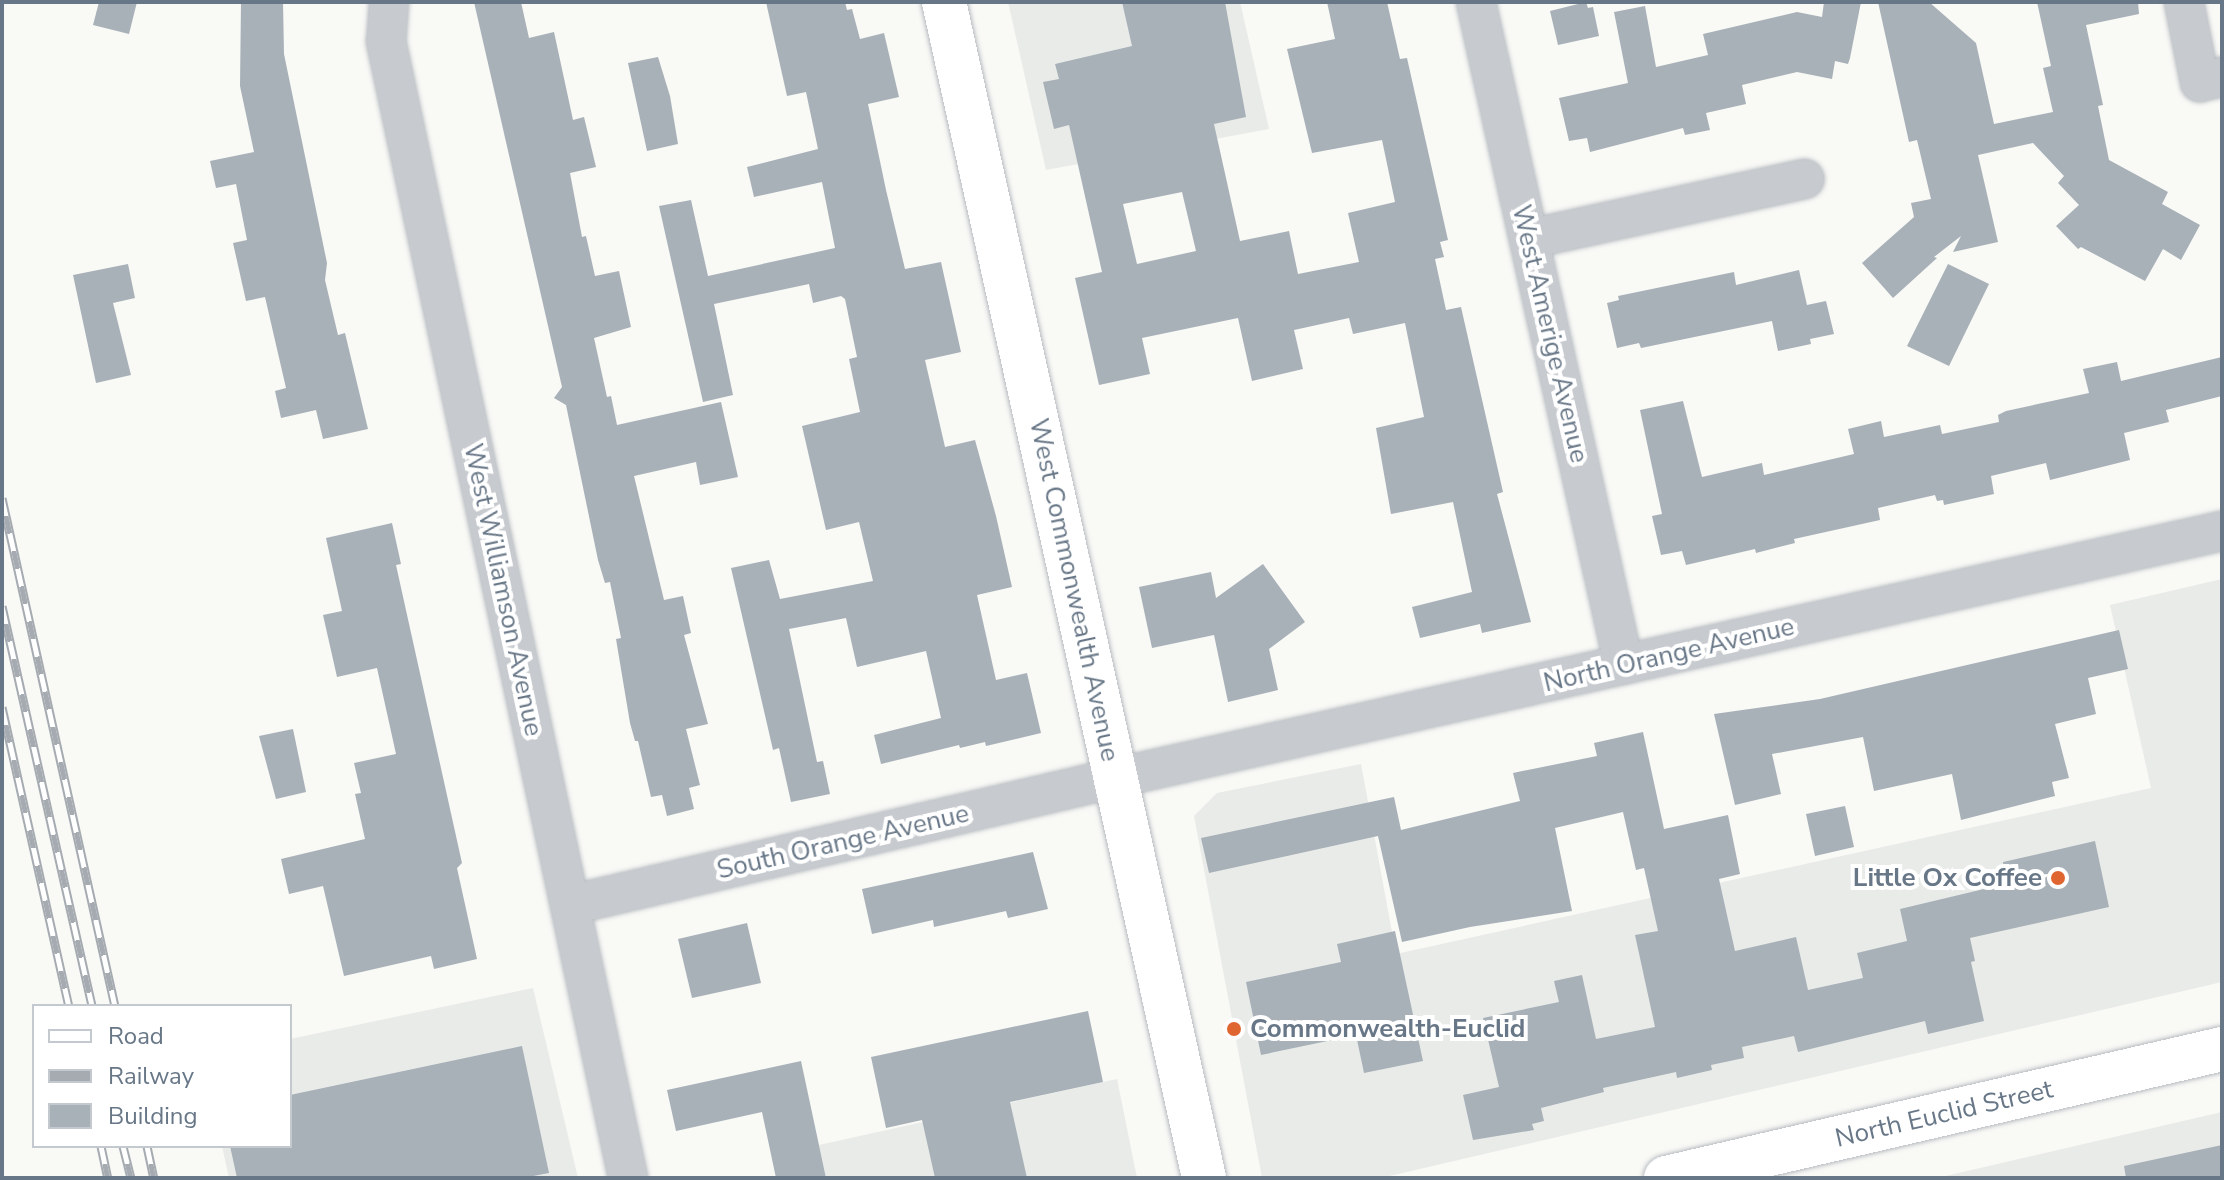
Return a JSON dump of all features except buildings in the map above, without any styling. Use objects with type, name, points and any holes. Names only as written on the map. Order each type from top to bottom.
[{"type":"main road","name":"West Commonwealth Avenue","points":[[944,2],[1204,1178]]},
{"type":"main road","name":"North Euclid Street","points":[[1666,1178],[2222,1049]]},
{"type":"street","name":"West Williamson Avenue","points":[[389,2],[386,41],[628,1178]]},
{"type":"street","name":"West Amerige Avenue","points":[[1476,2],[1624,665]]},
{"type":"street","points":[[2184,2],[2211,80]]},
{"type":"street","points":[[1529,239],[1805,179]]},
{"type":"street","name":"North Orange Avenue","points":[[1115,778],[2222,531]]},
{"type":"street","name":"South Orange Avenue","points":[[570,905],[1115,778]]},
{"type":"shaded area","points":[[1008,2],[1240,2],[1269,129],[1046,170]]},
{"type":"shaded area","points":[[2222,579],[2222,982],[1381,1178],[1262,1178],[1194,816],[1217,793],[1361,764],[1396,954],[2151,788],[2110,605]]},
{"type":"shaded area","points":[[533,988],[578,1178],[229,1178],[222,1148],[292,1148],[292,1039]]},
{"type":"shaded area","points":[[1117,1079],[1137,1178],[826,1178],[819,1145]]},
{"type":"shaded area","points":[[2222,1112],[2222,1178],[1937,1178]]},
{"type":"railway","points":[[2,498],[115,1004]]},
{"type":"railway","points":[[2,606],[92,1004]]},
{"type":"railway","points":[[2,707],[69,1004]]},
{"type":"railway","points":[[101,1148],[108,1178]]},
{"type":"railway","points":[[124,1148],[131,1178]]},
{"type":"railway","points":[[147,1148],[154,1178]]},
{"type":"place","name":"Little Ox Coffee","points":[[2058,878]]},
{"type":"place","name":"Commonwealth-Euclid","points":[[1234,1029]]}]
